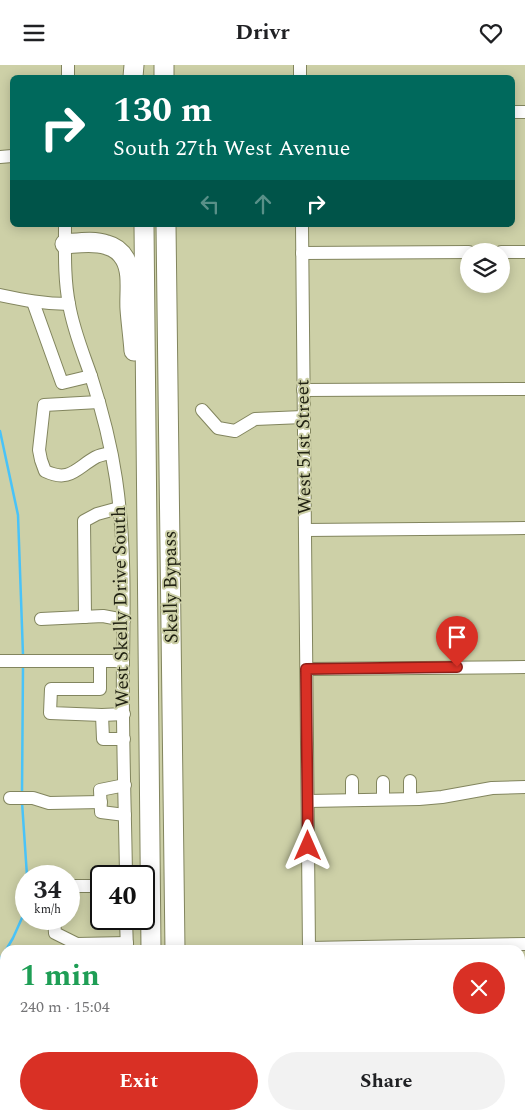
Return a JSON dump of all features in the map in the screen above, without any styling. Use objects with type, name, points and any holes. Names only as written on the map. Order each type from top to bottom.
[{"type":"highway","name":"Skelly Bypass","points":[[144,227],[151,945]]},
{"type":"highway","name":"Skelly Bypass","points":[[166,227],[175,945]]},
{"type":"highway","points":[[65,234],[106,244],[120,253],[128,265],[130,310],[146,467]]},
{"type":"street","name":"West 51st Street","points":[[302,227],[309,945]]},
{"type":"street","name":"West Skelly Drive South","points":[[65,234],[68,304],[99,402],[116,479],[119,508],[123,557],[126,865]]},
{"type":"street","points":[[510,252],[525,251]]},
{"type":"street","points":[[302,253],[460,252]]},
{"type":"street","points":[[0,295],[33,302],[68,304]]},
{"type":"street","points":[[33,302],[62,383],[91,376]]},
{"type":"street","points":[[303,390],[525,389]]},
{"type":"street","points":[[99,402],[44,405],[39,450],[41,460],[45,471],[58,476],[72,473],[97,457],[111,453]]},
{"type":"street","points":[[202,410],[218,428],[235,431],[254,419],[303,417]]},
{"type":"street","points":[[85,617],[84,521],[97,513],[119,508]]},
{"type":"street","points":[[305,530],[525,528]]},
{"type":"street","points":[[41,619],[103,616],[124,620]]},
{"type":"street","points":[[0,661],[123,661]]},
{"type":"street","points":[[100,661],[100,689],[52,689],[50,713],[124,714]]},
{"type":"street","points":[[306,669],[525,667]]},
{"type":"street","points":[[102,715],[103,739],[124,739]]},
{"type":"street","points":[[352,781],[352,800]]},
{"type":"street","points":[[383,781],[383,799]]},
{"type":"street","points":[[410,781],[410,799]]},
{"type":"street","points":[[125,785],[100,790],[101,813],[125,815]]},
{"type":"street","points":[[308,801],[442,797],[492,787],[525,787]]},
{"type":"street","points":[[10,798],[33,798],[50,803],[101,802]]},
{"type":"street","points":[[55,930],[55,933],[77,944],[94,945]]},
{"type":"street","points":[[126,930],[127,945]]},
{"type":"waterway","points":[[0,431],[18,515],[23,655]]},
{"type":"waterway","points":[[22,794],[23,666]]},
{"type":"waterway","points":[[22,802],[26,865]]},
{"type":"waterway","points":[[9,945],[17,930]]},
{"type":"route","points":[[308,846],[306,669],[457,667]]}]
